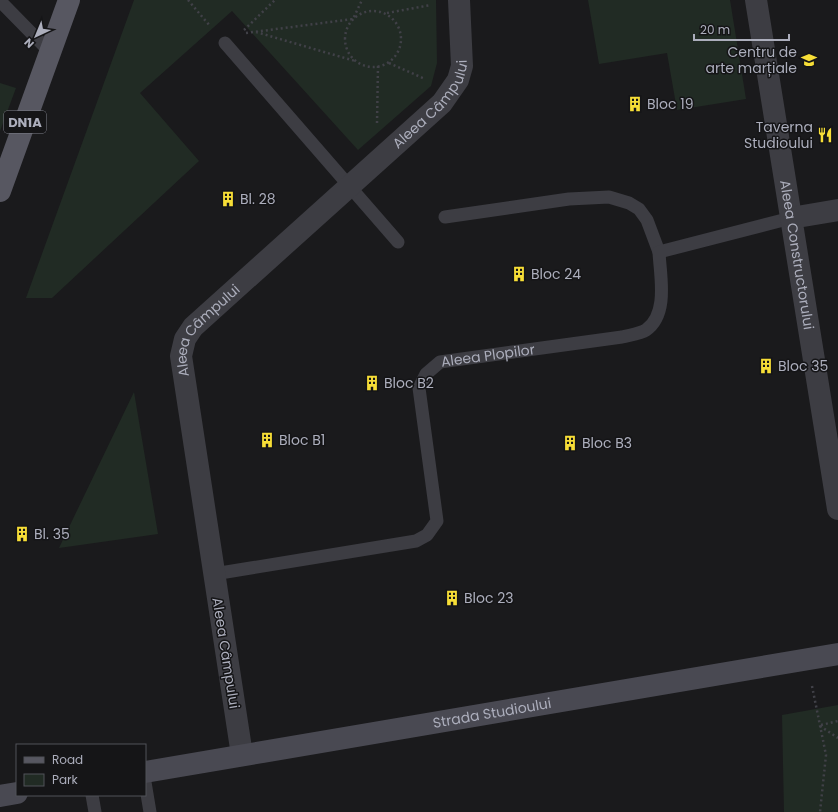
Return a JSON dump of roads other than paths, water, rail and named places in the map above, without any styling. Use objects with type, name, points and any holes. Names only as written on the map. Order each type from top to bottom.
[{"type":"main road","name":"DN1A","points":[[0,191],[69,0]]},
{"type":"street","name":"Aleea Câmpului","points":[[242,756],[181,356],[186,339],[193,327],[442,103],[458,80],[462,66],[459,0]]},
{"type":"street","name":"Aleea Constructorului","points":[[756,0],[838,509]]},
{"type":"street","points":[[791,218],[838,210]]},
{"type":"street","name":"Strada Studioului","points":[[146,772],[838,654]]},
{"type":"street","points":[[0,796],[16,793]]},
{"type":"lane","points":[[0,1],[50,52]]},
{"type":"lane","points":[[225,43],[398,242]]},
{"type":"lane","name":"Aleea Plopilor","points":[[214,574],[416,541],[427,535],[437,521],[420,388],[426,374],[440,362],[622,337],[646,330],[659,311],[661,298],[659,252],[647,220],[639,209],[630,203],[609,197],[569,199],[445,217]]},
{"type":"lane","points":[[659,252],[791,218]]},
{"type":"lane","points":[[146,788],[150,812]]},
{"type":"lane","points":[[92,796],[95,812]]},
{"type":"place","name":"Centru de arte marțiale","points":[[809,60]]},
{"type":"place","name":"Bloc 19","points":[[635,104]]},
{"type":"place","name":"Taverna Studioului","points":[[825,135]]},
{"type":"place","name":"Bl. 28","points":[[228,199]]},
{"type":"place","name":"Bloc 24","points":[[519,274]]},
{"type":"place","name":"Bloc 35","points":[[766,366]]},
{"type":"place","name":"Bloc B2","points":[[372,383]]},
{"type":"place","name":"Bloc B1","points":[[267,440]]},
{"type":"place","name":"Bloc B3","points":[[570,443]]},
{"type":"place","name":"Bl. 35","points":[[22,534]]},
{"type":"place","name":"Bloc 23","points":[[452,598]]}]
